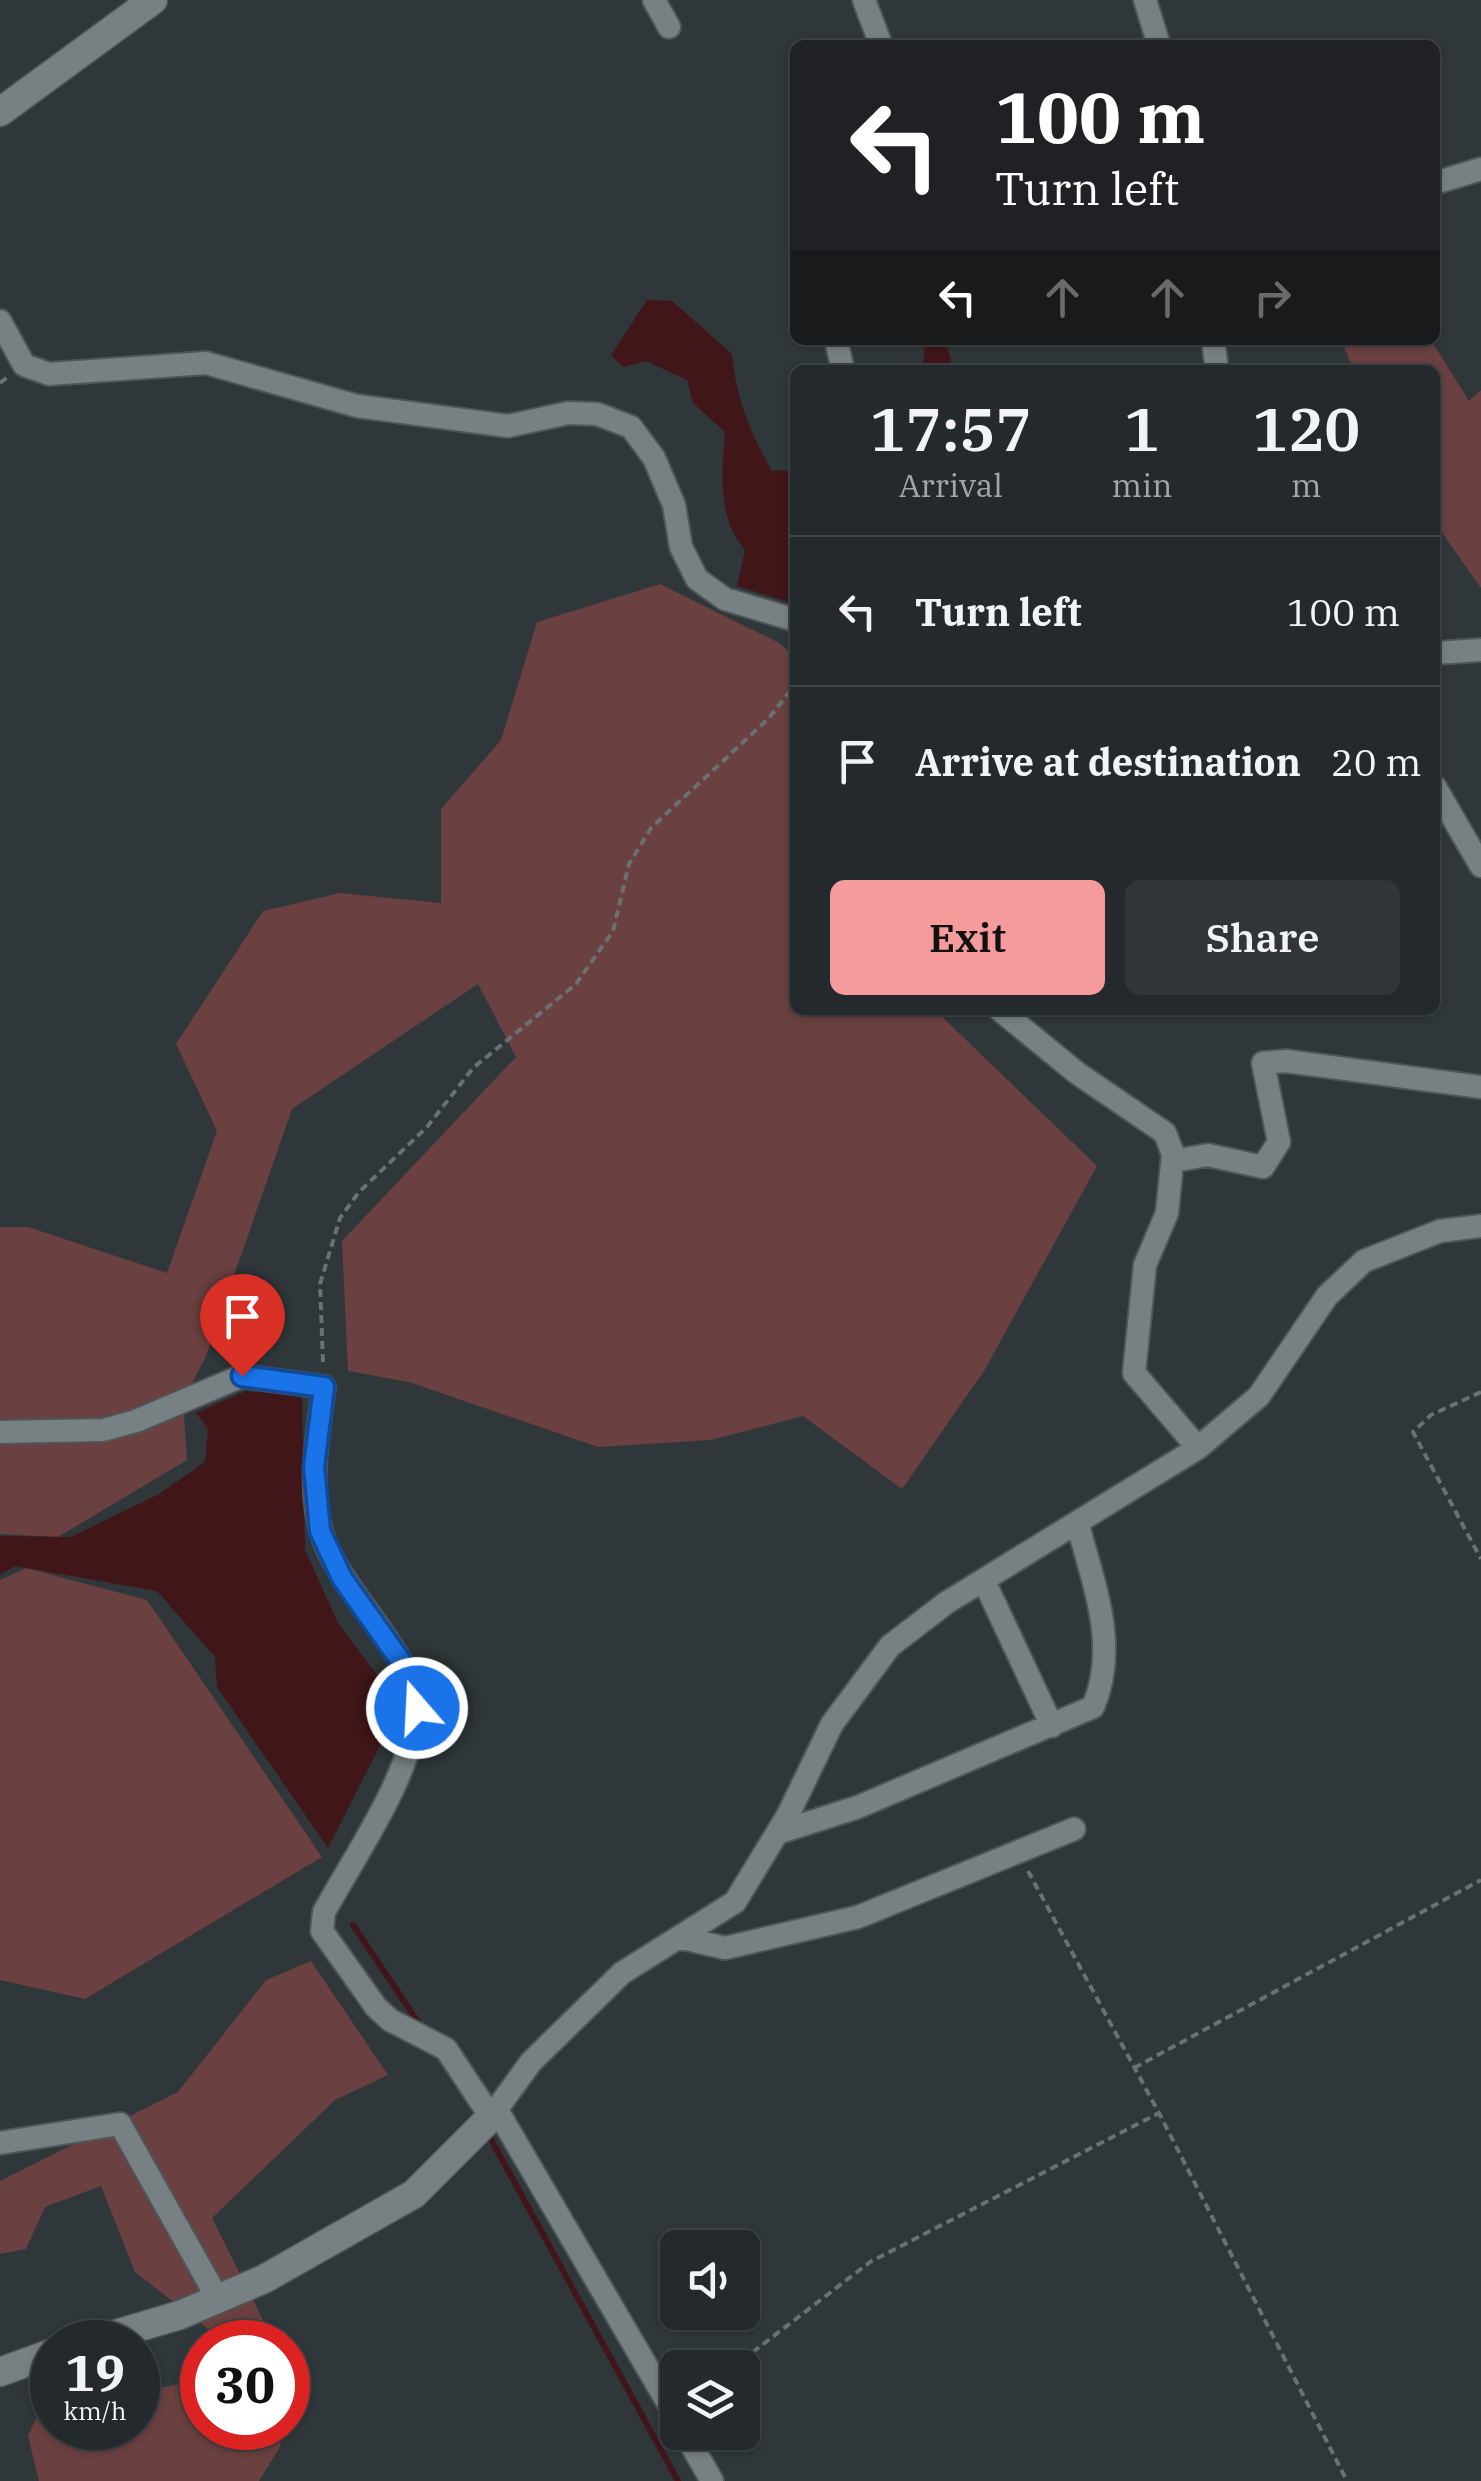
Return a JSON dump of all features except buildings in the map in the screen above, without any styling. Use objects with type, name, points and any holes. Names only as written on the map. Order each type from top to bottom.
[{"type":"street","points":[[0,112],[153,0]]},
{"type":"street","points":[[654,0],[670,27]]},
{"type":"street","points":[[864,0],[878,40]]},
{"type":"street","points":[[1145,0],[1157,40]]},
{"type":"street","points":[[1440,181],[1481,169]]},
{"type":"street","points":[[0,320],[24,365],[49,374],[206,363],[357,406],[508,426],[568,413],[597,414],[631,427],[654,458],[674,505],[681,547],[697,579],[725,598],[790,618]]},
{"type":"street","points":[[1440,654],[1481,650]]},
{"type":"street","points":[[1440,796],[1481,866]]},
{"type":"street","points":[[1006,1015],[1078,1073],[1165,1133],[1173,1161],[1168,1213],[1145,1265],[1134,1372],[1198,1448]]},
{"type":"street","points":[[1173,1161],[1208,1155],[1264,1167],[1280,1142],[1263,1063],[1286,1061],[1481,1087]]},
{"type":"street","points":[[160,2321],[264,2279],[414,2194],[494,2113],[531,2062],[570,2020],[622,1973],[734,1902],[777,1833],[832,1724],[890,1646],[984,1581],[1198,1448],[1259,1396],[1327,1296],[1364,1261],[1440,1231],[1481,1226]]},
{"type":"street","points":[[0,1432],[103,1430],[242,1376],[324,1387],[314,1467],[320,1531],[342,1578],[400,1660],[417,1708],[400,1770],[324,1912],[322,1931],[376,2007],[390,2020],[446,2050],[494,2113],[660,2390]]},
{"type":"street","points":[[777,1833],[858,1808],[1092,1707],[1105,1680],[1104,1626],[1078,1525]]},
{"type":"street","points":[[984,1581],[1052,1726]]},
{"type":"street","points":[[682,1938],[725,1948],[858,1918],[1074,1829]]},
{"type":"street","points":[[0,2142],[120,2124],[218,2298]]},
{"type":"street","points":[[0,2372],[30,2362]]},
{"type":"street","points":[[692,2450],[706,2479]]},
{"type":"path","points":[[324,1387],[320,1284],[340,1218],[359,1192],[427,1127],[473,1068],[576,984],[613,930],[630,864],[651,828],[768,719],[790,692]]},
{"type":"path","points":[[1481,1392],[1431,1415],[1413,1432],[1481,1559]]},
{"type":"path","points":[[1019,1853],[1159,2114],[1347,2481]]},
{"type":"path","points":[[1134,2068],[1481,1880]]},
{"type":"path","points":[[755,2350],[870,2262],[1159,2114]]},
{"type":"shaded area","points":[[647,300],[672,301],[732,354],[741,401],[764,457],[772,471],[790,470],[790,602],[737,586],[745,550],[726,509],[725,432],[693,403],[687,380],[646,361],[623,367],[611,355]]},
{"type":"shaded area","points":[[925,345],[948,348],[952,365],[923,365]]},
{"type":"shaded area","points":[[1343,345],[1434,345],[1469,401],[1481,390],[1481,588],[1440,530],[1440,365],[1352,365]]},
{"type":"shaded area","points":[[660,584],[779,643],[790,653],[790,1015],[940,1015],[1097,1166],[984,1371],[902,1489],[803,1416],[711,1440],[598,1447],[409,1382],[348,1371],[342,1241],[516,1057],[478,984],[292,1109],[206,1356],[183,1401],[187,1460],[58,1537],[0,1534],[0,1227],[28,1227],[167,1273],[217,1131],[176,1044],[263,911],[340,893],[441,903],[441,809],[501,740],[537,622]]},
{"type":"shaded area","points":[[246,1391],[302,1396],[305,1550],[338,1623],[400,1706],[328,1848],[217,1687],[215,1657],[157,1591],[15,1566],[0,1575],[0,1536],[71,1537],[159,1494],[205,1462],[208,1429],[196,1413]]},
{"type":"shaded area","points":[[26,1568],[147,1600],[322,1857],[85,1999],[0,1980],[0,1580]]},
{"type":"shaded area","points":[[311,1961],[388,2075],[335,2100],[212,2218],[263,2320],[196,2320],[135,2272],[101,2186],[45,2207],[26,2249],[0,2254],[0,2181],[178,2092],[266,1980]]},
{"type":"shaded area","points":[[180,2384],[180,2450],[278,2450],[259,2481],[39,2481],[31,2450],[160,2450],[160,2388]]},
{"type":"waterway","points":[[353,1925],[422,2028]]},
{"type":"waterway","points":[[487,2132],[678,2481]]},
{"type":"route","points":[[242,1376],[324,1387],[314,1467],[320,1531],[342,1578],[400,1660],[417,1708]]}]
